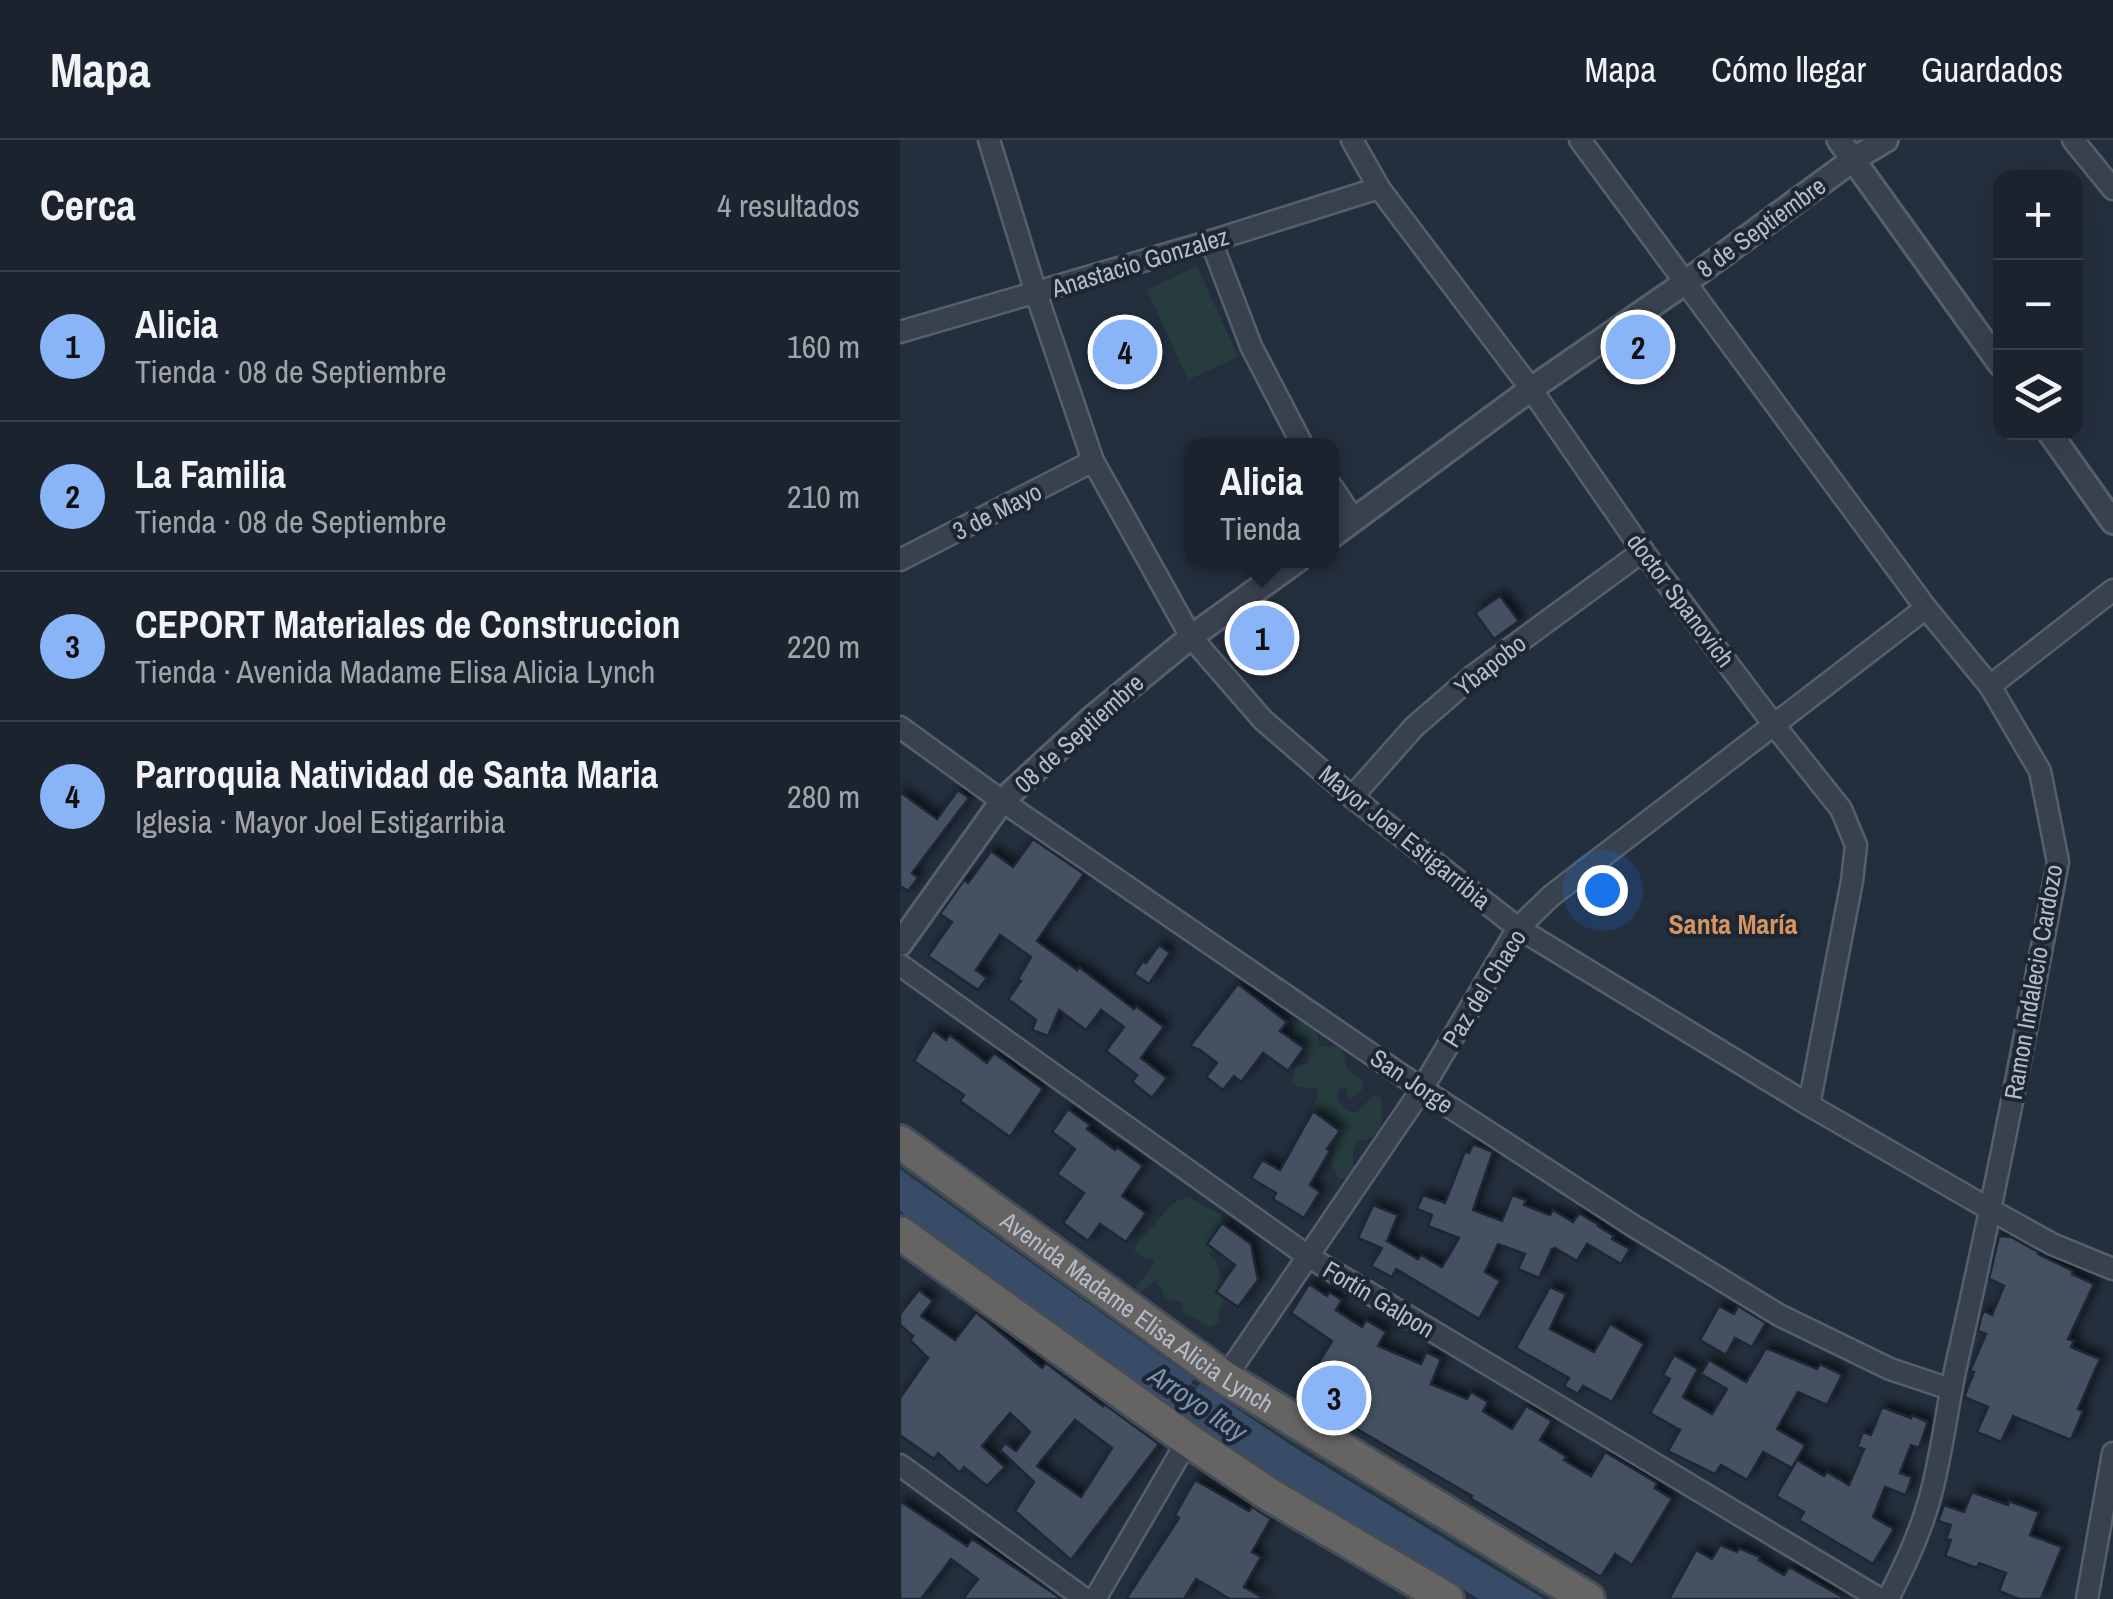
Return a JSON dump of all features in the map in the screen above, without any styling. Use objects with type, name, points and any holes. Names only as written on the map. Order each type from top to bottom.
[{"type":"highway","name":"Avenida Madame Elisa Alicia Lynch","points":[[900,1142],[1210,1380],[1588,1599]]},
{"type":"highway","points":[[900,1233],[1270,1495],[1447,1599]]},
{"type":"street","name":"Mayor Joel Estigarribia","points":[[990,140],[1036,293],[1094,462],[1191,637],[1263,720],[1352,797],[1518,928],[1809,1105],[1991,1210],[2052,1244],[2113,1270]]},
{"type":"street","name":"doctor Spanovich","points":[[1352,140],[1380,188],[1531,389],[1644,551],[1841,808],[1856,845],[1809,1105]]},
{"type":"street","name":"Ramon Indalecio Cardozo","points":[[1580,140],[1926,608],[1990,686],[2040,771],[2058,862],[1991,1210],[1929,1500],[1906,1563],[1884,1599]]},
{"type":"street","name":"8 de Septiembre","points":[[1686,282],[1846,149],[1886,140]]},
{"type":"street","points":[[2073,140],[2113,189]]},
{"type":"street","points":[[1846,149],[1993,354]]},
{"type":"street","name":"Anastacio Gonzalez","points":[[900,332],[1380,188]]},
{"type":"street","points":[[1211,241],[1251,346],[1300,438]]},
{"type":"street","points":[[1339,531],[1531,389],[1686,282]]},
{"type":"street","points":[[2055,440],[2113,522]]},
{"type":"street","name":"3 de Mayo","points":[[900,560],[1094,462]]},
{"type":"street","points":[[1339,498],[1354,520]]},
{"type":"street","name":"Ybapobo","points":[[1352,797],[1414,727],[1474,676],[1644,551]]},
{"type":"street","name":"08 de Septiembre","points":[[900,944],[1002,802],[1093,717],[1191,637],[1287,568]]},
{"type":"street","points":[[1990,686],[2113,590]]},
{"type":"street","name":"Paz del Chaco","points":[[1210,1380],[1309,1258],[1422,1089],[1518,928],[1551,896],[1926,608]]},
{"type":"street","name":"San Jorge","points":[[900,726],[1002,802],[1422,1089],[1632,1225],[1779,1315],[1890,1369],[1950,1389]]},
{"type":"street","name":"Fortín Galpon","points":[[900,965],[1309,1258],[1884,1599]]},
{"type":"street","points":[[1095,1599],[1188,1440]]},
{"type":"street","points":[[2087,1599],[2113,1453]]},
{"type":"street","points":[[900,1466],[1085,1599]]},
{"type":"path","points":[[1176,1410],[1210,1380]]},
{"type":"green space","points":[[1197,266],[1238,357],[1188,380],[1147,290]]},
{"type":"green space","points":[[1299,1021],[1313,1025],[1320,1047],[1342,1049],[1347,1069],[1363,1085],[1349,1099],[1345,1086],[1339,1090],[1337,1097],[1344,1109],[1357,1112],[1374,1095],[1381,1098],[1379,1129],[1370,1138],[1357,1142],[1354,1170],[1346,1179],[1339,1178],[1332,1165],[1332,1128],[1315,1116],[1312,1109],[1317,1089],[1297,1086],[1292,1081],[1295,1067],[1308,1063],[1310,1056],[1292,1037]]},
{"type":"green space","points":[[900,1155],[1566,1599],[1548,1599],[1305,1452],[1199,1382],[900,1168]]},
{"type":"green space","points":[[1187,1197],[1219,1213],[1222,1219],[1209,1254],[1228,1289],[1219,1321],[1211,1327],[1186,1315],[1182,1302],[1166,1298],[1156,1280],[1139,1293],[1133,1291],[1154,1260],[1136,1253],[1136,1244],[1169,1207]]},
{"type":"water","name":"Arroyo Itay","points":[[900,1169],[1194,1379],[1191,1383],[1197,1387],[1200,1384],[1302,1452],[1544,1599],[1479,1599],[1179,1414],[1197,1388],[1190,1384],[1172,1409],[900,1211]]},
{"type":"building","points":[[1643,330],[1657,351],[1637,367],[1621,345]]},
{"type":"building","points":[[1500,596],[1519,621],[1494,639],[1475,613]]},
{"type":"building","points":[[1261,615],[1283,641],[1261,661],[1240,634]]},
{"type":"building","points":[[958,790],[969,798],[912,873],[918,878],[908,891],[900,889],[900,792],[937,819]]},
{"type":"building","points":[[1033,839],[1084,874],[1037,941],[1164,1027],[1141,1058],[1167,1078],[1152,1098],[1132,1082],[1137,1075],[1106,1051],[1124,1027],[1101,1010],[1086,1030],[1059,1010],[1048,1036],[1032,1030],[1036,1020],[1008,999],[1031,957],[1000,935],[976,970],[987,978],[978,990],[928,956],[952,922],[940,914],[964,880],[968,883],[991,851],[1013,867]]},
{"type":"building","points":[[1159,945],[1170,953],[1149,984],[1134,974]]},
{"type":"building","points":[[1238,984],[1287,1022],[1280,1031],[1304,1048],[1288,1071],[1263,1053],[1241,1082],[1234,1076],[1223,1090],[1206,1077],[1217,1063],[1190,1046]]},
{"type":"building","points":[[933,1030],[946,1040],[950,1035],[987,1063],[994,1053],[1043,1089],[1010,1137],[960,1101],[964,1095],[914,1061]]},
{"type":"building","points":[[1068,1109],[1090,1125],[1087,1129],[1143,1166],[1122,1196],[1146,1213],[1126,1242],[1100,1224],[1088,1241],[1063,1223],[1084,1193],[1057,1174],[1075,1149],[1052,1132]]},
{"type":"building","points":[[1313,1111],[1340,1131],[1310,1185],[1320,1192],[1304,1218],[1273,1199],[1276,1193],[1251,1178],[1262,1160],[1280,1170]]},
{"type":"building","points":[[1473,1144],[1493,1152],[1473,1210],[1502,1221],[1512,1195],[1526,1200],[1524,1205],[1550,1215],[1553,1210],[1573,1222],[1579,1213],[1630,1249],[1621,1264],[1587,1244],[1577,1261],[1555,1248],[1539,1278],[1518,1269],[1525,1254],[1498,1244],[1485,1272],[1500,1281],[1479,1319],[1396,1269],[1392,1277],[1371,1266],[1382,1248],[1358,1238],[1373,1205],[1398,1215],[1387,1241],[1418,1259],[1421,1255],[1442,1267],[1459,1238],[1428,1226],[1432,1215],[1417,1209],[1423,1195],[1445,1203],[1465,1151],[1469,1153]]},
{"type":"building","points":[[1222,1223],[1251,1244],[1258,1280],[1238,1307],[1216,1292],[1235,1265],[1207,1244]]},
{"type":"building","points":[[1999,1236],[2011,1237],[2094,1284],[2068,1339],[2074,1341],[2071,1347],[2100,1359],[2078,1409],[2083,1411],[2071,1440],[2013,1416],[2001,1442],[1977,1432],[1988,1407],[1964,1397],[1986,1334],[1978,1331],[1981,1317],[1984,1311],[1992,1315],[2004,1286],[1989,1279]]},
{"type":"building","points":[[1309,1284],[1342,1300],[1336,1310],[1362,1327],[1366,1320],[1386,1332],[1378,1346],[1421,1364],[1426,1352],[1441,1359],[1431,1384],[1467,1399],[1471,1392],[1488,1402],[1483,1411],[1512,1429],[1526,1406],[1552,1421],[1540,1440],[1591,1476],[1605,1452],[1657,1483],[1655,1488],[1672,1499],[1632,1565],[1615,1554],[1601,1577],[1314,1404],[1321,1391],[1307,1381],[1332,1341],[1291,1313]]},
{"type":"building","points":[[1550,1287],[1566,1294],[1550,1329],[1594,1352],[1610,1324],[1644,1344],[1612,1402],[1583,1386],[1578,1394],[1564,1386],[1569,1378],[1516,1348]]},
{"type":"building","points":[[919,1290],[933,1301],[921,1316],[955,1340],[976,1312],[1042,1368],[1046,1363],[1159,1444],[1071,1560],[1015,1511],[1034,1482],[1000,1450],[1005,1443],[1016,1451],[1030,1432],[1010,1413],[982,1446],[1005,1467],[987,1486],[964,1467],[960,1473],[938,1453],[934,1459],[900,1435],[900,1398],[928,1358],[900,1325],[900,1314]],"holes":[[[1075,1420],[1112,1448],[1081,1497],[1037,1466]]]},
{"type":"building","points":[[1719,1306],[1734,1314],[1738,1306],[1766,1323],[1752,1347],[1735,1338],[1726,1355],[1700,1340]]},
{"type":"building","points":[[1766,1348],[1817,1369],[1820,1364],[1842,1375],[1827,1405],[1798,1392],[1777,1429],[1805,1445],[1792,1468],[1763,1452],[1747,1480],[1721,1465],[1715,1474],[1668,1451],[1680,1430],[1650,1413],[1670,1379],[1663,1375],[1674,1355],[1698,1369],[1683,1397],[1712,1414],[1727,1389],[1701,1374],[1709,1360],[1746,1382]]},
{"type":"building","points":[[1882,1407],[1928,1422],[1919,1448],[1911,1445],[1900,1473],[1912,1477],[1906,1495],[1885,1487],[1873,1517],[1894,1529],[1873,1564],[1799,1520],[1804,1512],[1776,1496],[1797,1460],[1849,1485],[1864,1449],[1857,1447],[1863,1432],[1871,1435]]},
{"type":"building","points":[[1195,1480],[1271,1519],[1252,1552],[1261,1557],[1244,1587],[1265,1599],[1230,1599],[1196,1579],[1184,1599],[1126,1599],[1179,1518],[1175,1515]]},
{"type":"building","points":[[1972,1492],[2039,1512],[2030,1535],[2062,1547],[2041,1599],[2019,1599],[1999,1591],[2006,1573],[1945,1556],[1951,1525],[1938,1521],[1944,1505],[1964,1512]]},
{"type":"building","points":[[900,1501],[967,1546],[972,1539],[1062,1599],[963,1599],[978,1579],[951,1559],[921,1599],[900,1599]]},
{"type":"building","points":[[1720,1545],[1760,1557],[1784,1575],[1789,1567],[1846,1599],[1669,1599],[1696,1550],[1712,1559]]},
{"type":"place","name":"La Familia","points":[[1638,347]]},
{"type":"place","name":"Parroquia Natividad de Santa Maria","points":[[1125,352]]},
{"type":"place","name":"Alicia","points":[[1262,638]]},
{"type":"place","name":"CEPORT Materiales de Construccion","points":[[1334,1398]]},
{"type":"district","name":"Santa María","points":[[1733,924]]}]
